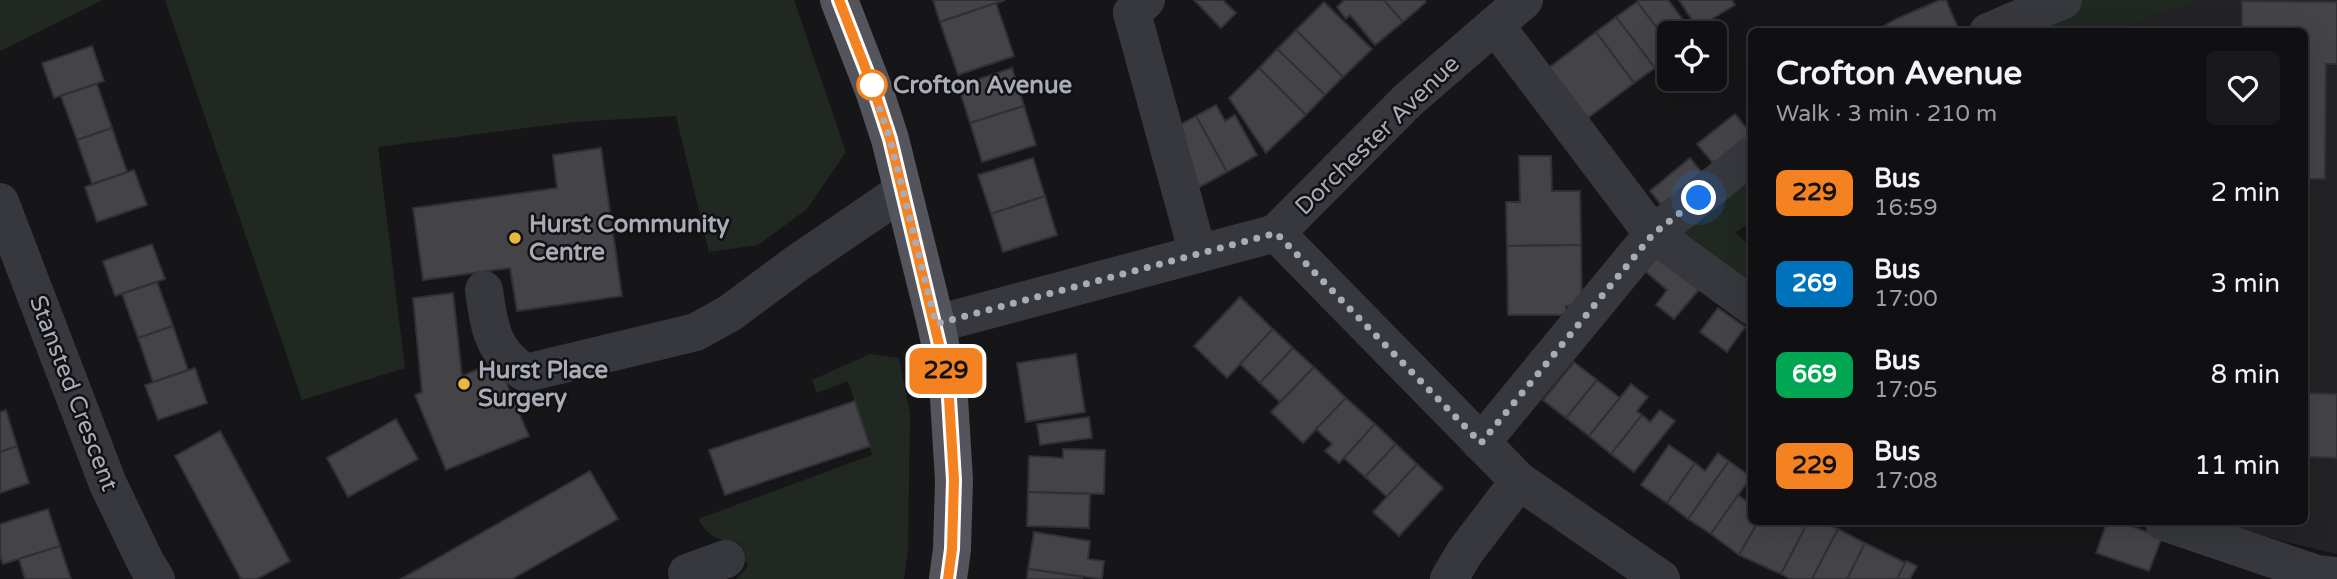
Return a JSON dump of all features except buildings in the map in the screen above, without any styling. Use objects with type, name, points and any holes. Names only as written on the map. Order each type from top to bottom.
[{"type":"main road","points":[[839,0],[875,93],[903,191],[948,382],[954,480],[952,549],[948,579]]},
{"type":"street","points":[[1146,0],[1132,13],[1198,254]]},
{"type":"street","name":"Dorchester Avenue","points":[[936,324],[1276,233],[1408,100],[1524,0]]},
{"type":"street","points":[[1997,28],[2063,0]]},
{"type":"street","points":[[1495,25],[1653,234],[1748,303]]},
{"type":"street","points":[[1481,443],[1653,234],[1748,158]]},
{"type":"street","points":[[484,290],[489,326],[511,364],[526,373],[600,356],[687,335],[712,324],[903,191]]},
{"type":"street","name":"Stansted Crescent","points":[[0,202],[108,484],[156,579]]},
{"type":"street","points":[[1276,233],[1519,481],[1661,579]]},
{"type":"street","points":[[1449,579],[1465,552],[1519,481]]},
{"type":"street","points":[[2173,525],[2317,574],[2337,576]]},
{"type":"street","points":[[690,579],[687,573],[726,559]]},
{"type":"shaded area","points":[[0,0],[102,0],[0,51]]},
{"type":"shaded area","points":[[165,0],[794,0],[846,152],[807,209],[758,245],[709,252],[676,116],[573,122],[378,147],[405,368],[302,400]]},
{"type":"shaded area","points":[[2082,0],[2337,0],[2337,554],[2228,525],[2308,525],[2308,28],[2018,28]]},
{"type":"shaded area","points":[[2082,0],[2198,0],[2130,24],[2128,28],[2018,28]]},
{"type":"shaded area","points":[[1748,167],[1748,224],[1735,233],[1748,244],[1748,292],[1664,232]]},
{"type":"shaded area","points":[[870,354],[899,358],[910,414],[908,550],[904,579],[736,579],[748,566],[739,543],[715,537],[698,519],[872,455],[848,381],[817,393],[812,380]]},
{"type":"bus line","name":"229","points":[[839,0],[890,139],[948,382],[954,480],[952,549],[948,579]]},
{"type":"place","name":"Crofton Avenue","points":[[872,85]]},
{"type":"place","name":"Hurst Community Centre","points":[[515,238]]},
{"type":"place","name":"Hurst Place Surgery","points":[[464,384]]},
{"type":"route","points":[[872,85],[890,139],[936,324],[1276,233],[1481,443],[1653,234],[1699,198]]}]
